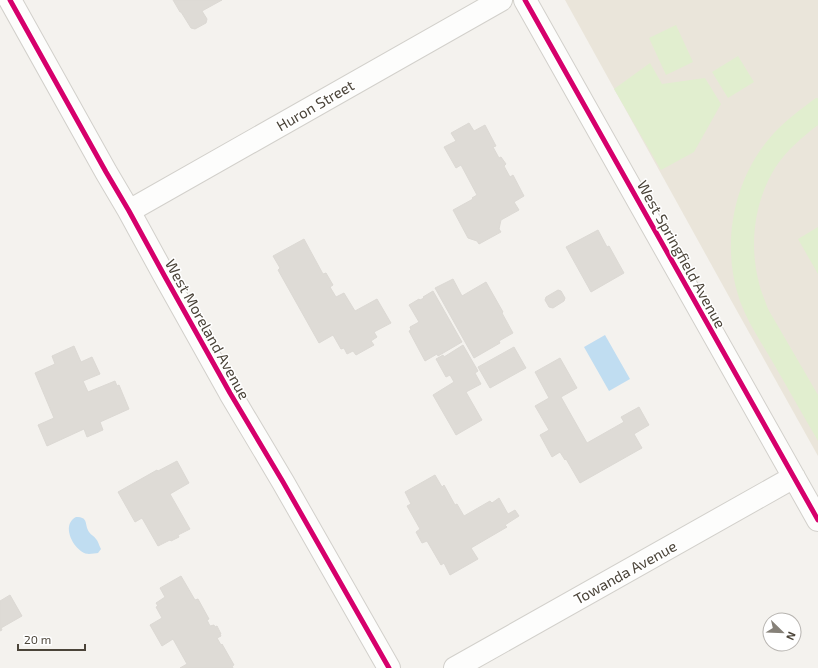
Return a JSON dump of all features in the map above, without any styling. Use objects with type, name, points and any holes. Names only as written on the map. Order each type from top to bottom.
[{"type":"street","name":"West Moreland Avenue","points":[[10,0],[106,172],[130,211],[230,392],[389,668]]},
{"type":"street","name":"Huron Street","points":[[130,211],[501,0]]},
{"type":"street","name":"West Springfield Avenue","points":[[525,0],[818,520]]},
{"type":"street","name":"Towanda Avenue","points":[[455,668],[794,477]]},
{"type":"shaded area","points":[[565,0],[818,0],[818,456],[732,302]]},
{"type":"green space","points":[[676,25],[693,62],[666,75],[649,38]]},
{"type":"green space","points":[[738,56],[754,82],[728,98],[712,72]]},
{"type":"green space","points":[[650,63],[662,84],[705,78],[721,104],[694,152],[661,170],[614,89]]},
{"type":"green space","points":[[816,98],[818,98],[818,125],[806,134],[784,156],[775,168],[762,195],[755,224],[754,254],[760,286],[768,309],[818,395],[818,441],[755,333],[744,310],[738,295],[733,274],[731,252],[735,209],[741,188],[750,168],[774,133]]},
{"type":"green space","points":[[818,227],[818,274],[798,239]]},
{"type":"water","points":[[605,335],[630,379],[609,391],[584,347]]},
{"type":"water","points":[[76,517],[83,518],[85,520],[89,532],[97,540],[101,549],[98,553],[84,553],[71,539],[69,527],[71,521]]},
{"type":"building","points":[[173,0],[222,0],[202,11],[207,19],[206,23],[195,29],[191,28]]},
{"type":"building","points":[[469,123],[474,131],[485,125],[496,146],[493,147],[499,158],[501,157],[506,164],[504,166],[510,177],[513,175],[524,196],[514,202],[519,210],[501,220],[499,229],[501,232],[479,244],[477,241],[468,238],[453,210],[473,199],[472,198],[477,195],[461,165],[456,168],[444,147],[456,141],[451,133]]},
{"type":"building","points":[[598,230],[624,273],[591,292],[566,247]]},
{"type":"building","points":[[304,239],[323,274],[326,273],[333,285],[330,287],[336,297],[344,293],[355,311],[377,299],[391,323],[374,332],[377,337],[371,341],[374,345],[356,355],[353,351],[347,354],[344,348],[341,349],[333,335],[319,343],[278,270],[280,268],[273,256]]},
{"type":"building","points":[[453,279],[462,296],[486,282],[513,333],[499,341],[500,343],[474,358],[435,288]]},
{"type":"building","points":[[558,290],[561,291],[565,298],[564,301],[553,308],[549,307],[545,300],[546,297]]},
{"type":"building","points":[[433,291],[462,342],[438,356],[437,354],[425,361],[409,331],[411,330],[410,327],[419,322],[409,305],[419,299],[424,298],[423,297]]},
{"type":"building","points":[[463,345],[478,371],[475,373],[481,384],[466,392],[482,420],[456,435],[433,395],[454,382],[450,375],[446,377],[436,359],[443,355],[444,357]]},
{"type":"building","points":[[74,346],[81,362],[92,357],[100,374],[83,381],[88,392],[115,381],[117,386],[119,385],[129,409],[100,422],[103,430],[87,437],[84,429],[47,446],[38,425],[54,418],[35,373],[55,364],[52,356]]},
{"type":"building","points":[[514,347],[526,368],[490,388],[478,367]]},
{"type":"building","points":[[560,358],[577,388],[561,397],[587,443],[624,422],[621,417],[639,407],[649,425],[634,434],[642,448],[580,483],[566,459],[565,460],[560,452],[552,457],[540,435],[549,430],[535,406],[549,398],[535,372]]},
{"type":"building","points":[[177,461],[189,483],[170,494],[190,529],[178,535],[179,537],[158,546],[142,518],[135,522],[118,492],[157,470],[158,471]]},
{"type":"building","points":[[435,475],[442,487],[444,485],[455,505],[457,504],[464,516],[490,501],[492,503],[499,498],[508,514],[515,510],[519,516],[505,525],[507,527],[471,548],[478,559],[450,575],[444,563],[441,565],[427,541],[422,543],[416,532],[420,529],[407,506],[411,504],[405,492]]},
{"type":"building","points":[[181,576],[195,600],[198,599],[209,619],[207,620],[210,626],[217,626],[221,636],[217,638],[234,665],[232,666],[233,668],[180,668],[187,664],[173,639],[162,646],[150,625],[162,618],[156,607],[158,606],[156,603],[165,597],[160,588]]},
{"type":"building","points":[[10,595],[22,616],[1,628],[2,630],[0,631],[0,601]]},
{"type":"cycle path","points":[[10,0],[230,393],[283,482],[389,668]]},
{"type":"cycle path","points":[[525,0],[818,520]]}]
